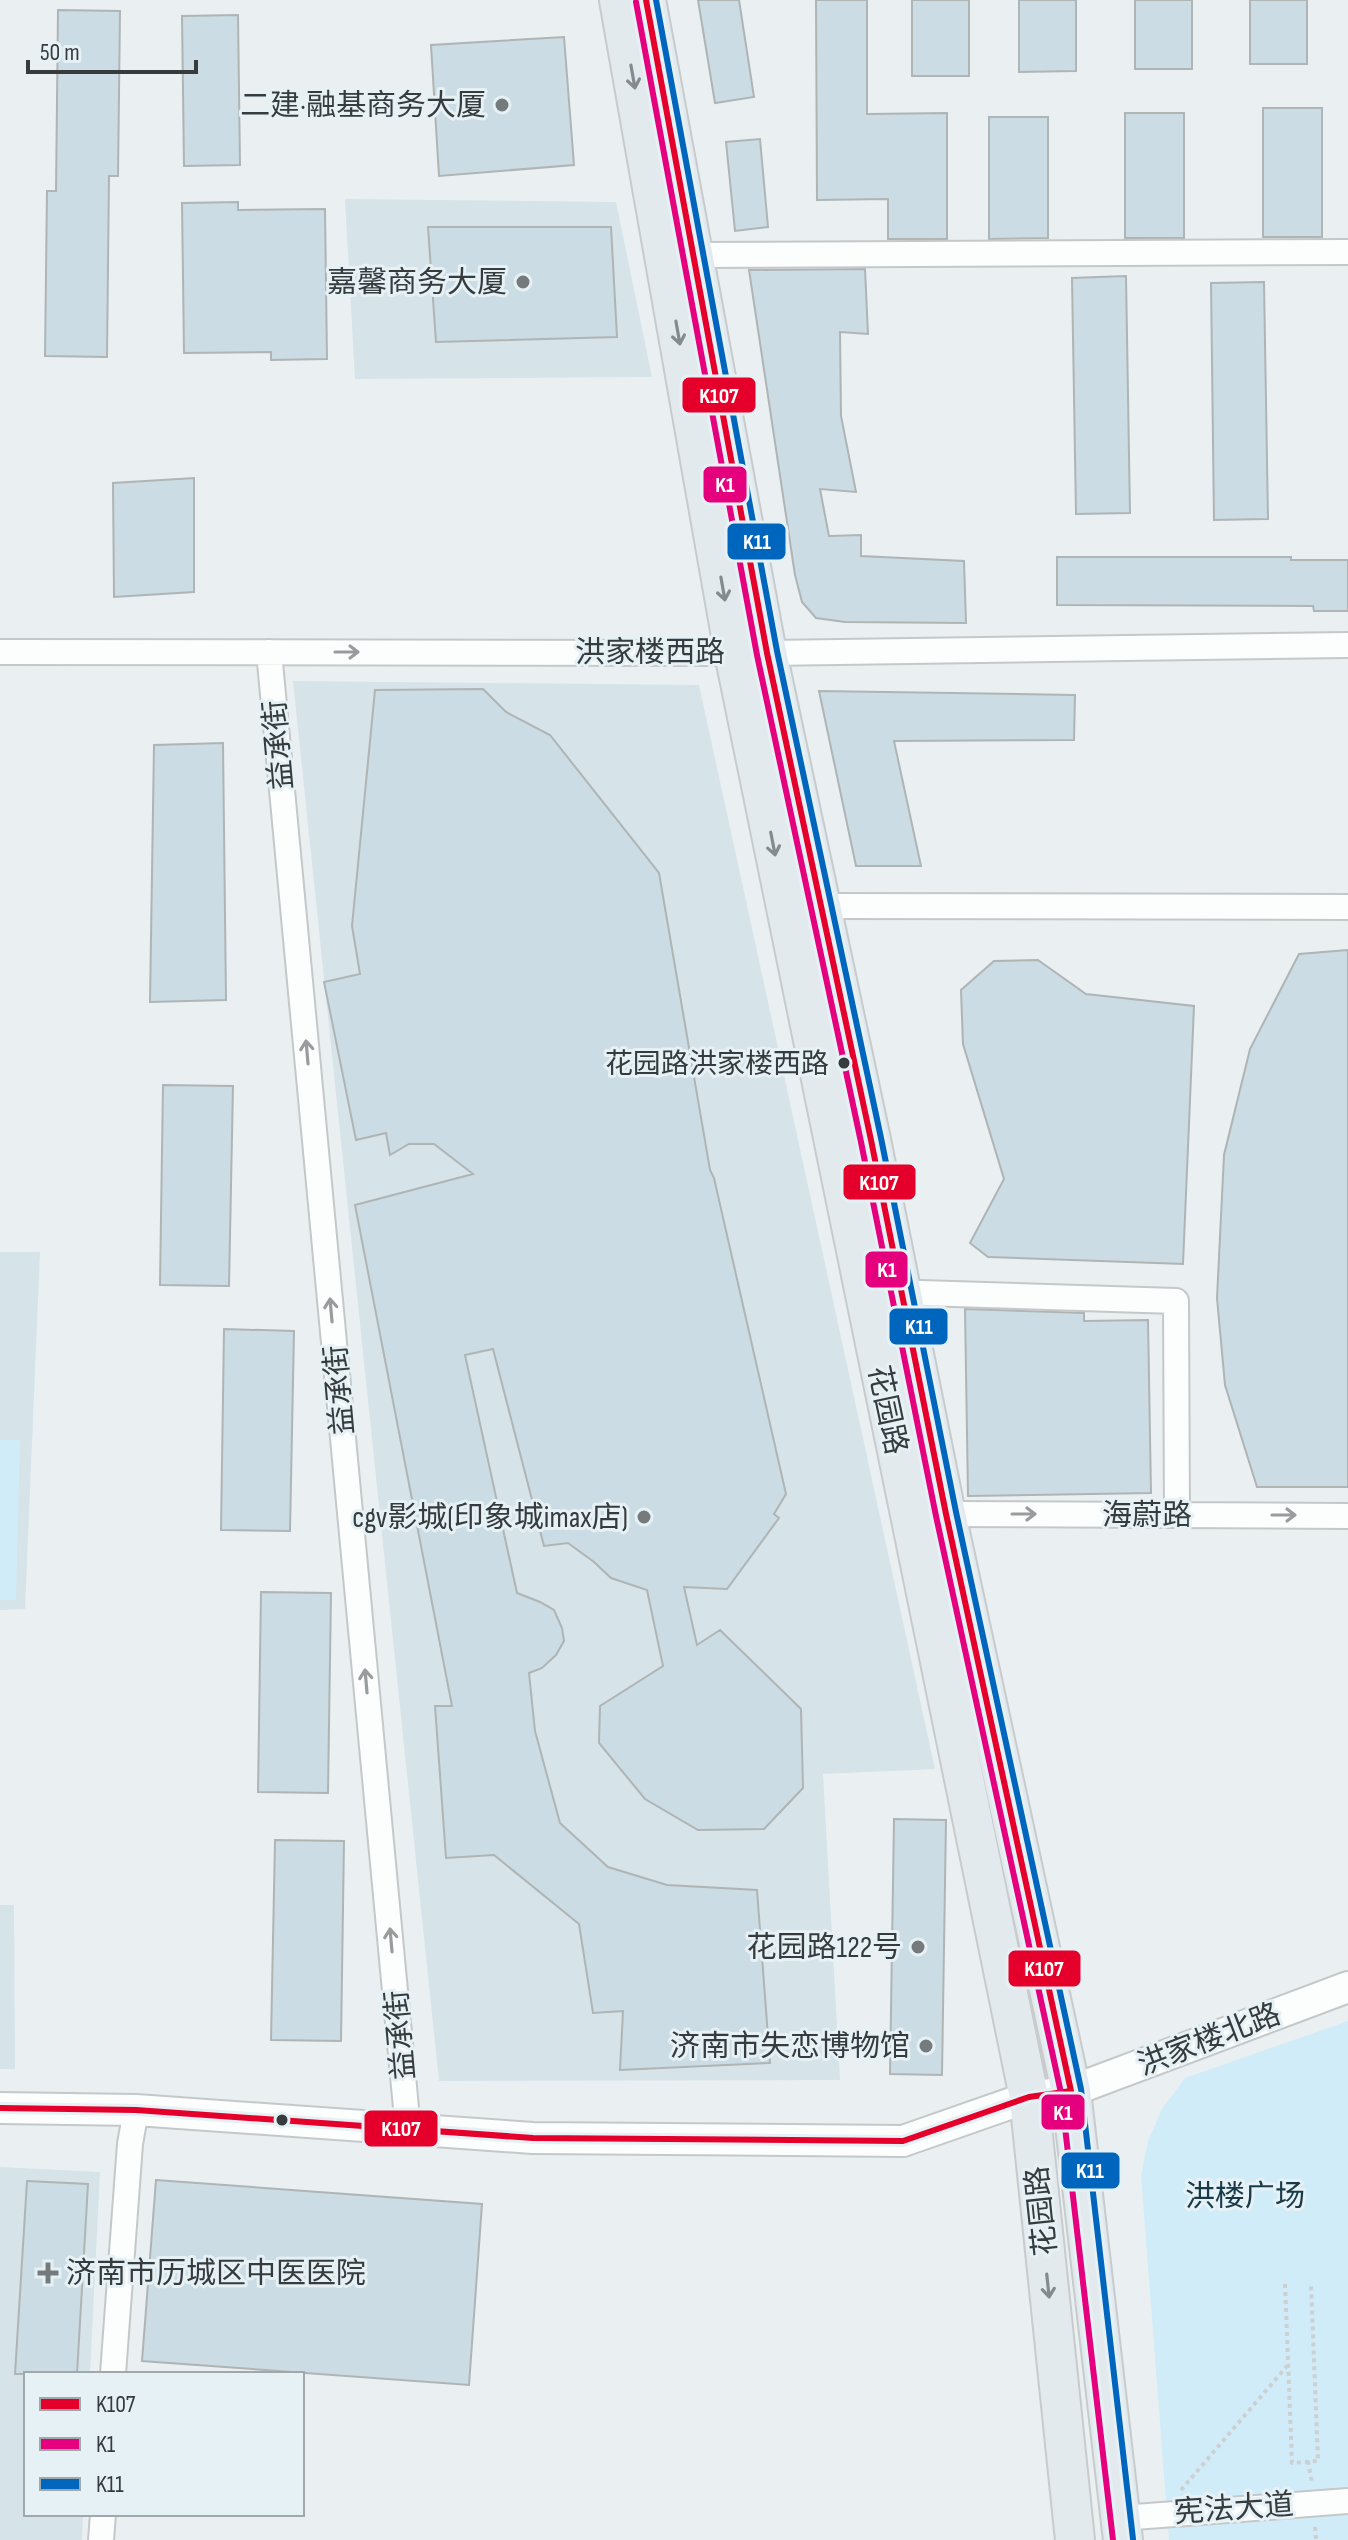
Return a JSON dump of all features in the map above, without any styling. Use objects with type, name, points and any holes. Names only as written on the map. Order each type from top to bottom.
[{"type":"main road","name":"花园路","points":[[619,0],[679,255]]},
{"type":"main road","name":"花园路","points":[[646,0],[679,255],[863,1291],[1029,2097],[1075,2540]]},
{"type":"main road","name":"花园路","points":[[751,653],[821,906],[946,1514],[1071,2091],[1122,2529]]},
{"type":"street","points":[[679,255],[1348,252]]},
{"type":"street","name":"洪家楼西路","points":[[0,652],[751,653],[1348,645]]},
{"type":"street","name":"益承街","points":[[269,652],[408,2129]]},
{"type":"street","points":[[821,906],[1348,907]]},
{"type":"street","points":[[863,1291],[1176,1301],[1177,1515]]},
{"type":"street","name":"海蔚路","points":[[946,1514],[1348,1516]]},
{"type":"street","name":"洪家楼北路","points":[[0,2108],[136,2110],[533,2138],[903,2141],[1029,2097],[1071,2091],[1348,1987]]},
{"type":"street","points":[[113,2372],[130,2144],[136,2110]]},
{"type":"street","name":"宪法大道","points":[[1122,2529],[1161,2514],[1348,2501]]},
{"type":"street","points":[[101,2540],[103,2516]]},
{"type":"path","points":[[1285,2284],[1292,2463],[1318,2461],[1311,2284]]},
{"type":"path","points":[[1161,2514],[1289,2364]]},
{"type":"shaded area","points":[[345,199],[616,202],[652,377],[355,379]]},
{"type":"shaded area","points":[[293,681],[699,685],[935,1769],[823,1774],[840,2080],[439,2081]]},
{"type":"shaded area","points":[[0,1252],[40,1252],[25,1609],[0,1610]]},
{"type":"shaded area","points":[[0,1905],[14,1905],[15,2069],[0,2069]]},
{"type":"shaded area","name":"济南市历城区中医医院","points":[[0,2167],[100,2172],[90,2372],[24,2372],[24,2516],[83,2516],[82,2540],[0,2540]]},
{"type":"green space","points":[[0,1440],[20,1440],[16,1600],[0,1600]]},
{"type":"green space","name":"洪楼广场","points":[[1348,2021],[1348,2540],[1169,2540],[1141,2175],[1148,2141],[1162,2109],[1185,2078]]},
{"type":"building","points":[[698,0],[739,0],[754,97],[715,103]]},
{"type":"building","points":[[816,0],[867,0],[867,114],[947,113],[947,239],[888,239],[888,199],[817,200]]},
{"type":"building","points":[[912,0],[969,0],[969,76],[912,76]]},
{"type":"building","points":[[1019,0],[1076,0],[1076,71],[1019,72]]},
{"type":"building","points":[[1135,0],[1192,0],[1192,69],[1135,69]]},
{"type":"building","points":[[1250,0],[1307,0],[1307,64],[1250,64]]},
{"type":"building","points":[[58,10],[120,11],[118,176],[109,176],[107,357],[45,356],[47,191],[56,191]]},
{"type":"building","points":[[238,15],[240,165],[184,166],[182,16]]},
{"type":"building","name":"二建·融基商务大厦","points":[[564,37],[574,165],[439,176],[431,45]]},
{"type":"building","points":[[1263,108],[1322,108],[1322,237],[1263,237]]},
{"type":"building","points":[[1125,113],[1184,113],[1184,238],[1125,238]]},
{"type":"building","points":[[989,117],[1048,117],[1048,238],[989,239]]},
{"type":"building","points":[[760,139],[768,227],[735,231],[726,142]]},
{"type":"building","points":[[238,202],[238,210],[325,209],[327,359],[271,360],[271,352],[184,353],[182,203]]},
{"type":"building","name":"嘉馨商务大厦","points":[[428,227],[611,227],[617,337],[436,342]]},
{"type":"building","points":[[865,269],[868,334],[840,332],[841,416],[856,492],[820,489],[829,536],[861,535],[861,556],[964,561],[966,623],[845,622],[816,618],[802,602],[795,575],[749,270]]},
{"type":"building","points":[[1126,276],[1130,513],[1076,514],[1072,278]]},
{"type":"building","points":[[1264,282],[1268,519],[1214,520],[1211,283]]},
{"type":"building","points":[[194,478],[194,592],[114,597],[113,483]]},
{"type":"building","points":[[1057,557],[1291,557],[1291,560],[1348,560],[1348,611],[1314,611],[1313,606],[1057,605]]},
{"type":"building","points":[[483,689],[506,712],[550,735],[659,873],[710,1170],[786,1494],[774,1514],[779,1518],[727,1589],[684,1587],[697,1645],[720,1630],[801,1709],[803,1788],[764,1829],[698,1830],[645,1799],[599,1743],[600,1706],[663,1666],[647,1590],[611,1578],[568,1543],[544,1546],[493,1349],[465,1355],[517,1593],[554,1610],[564,1641],[556,1655],[542,1668],[529,1673],[535,1731],[560,1823],[608,1867],[667,1885],[757,1890],[770,2063],[620,2070],[623,2011],[593,2013],[579,1924],[494,1855],[446,1858],[435,1706],[452,1706],[355,1205],[473,1174],[434,1144],[409,1144],[390,1155],[386,1133],[356,1140],[324,982],[360,974],[352,926],[375,690]]},
{"type":"building","points":[[819,691],[1075,695],[1074,740],[894,741],[921,866],[856,866]]},
{"type":"building","points":[[223,743],[226,1000],[150,1002],[154,745]]},
{"type":"building","points":[[1348,950],[1348,1487],[1257,1487],[1225,1385],[1217,1298],[1224,1155],[1250,1049],[1299,954]]},
{"type":"building","points":[[1038,960],[1086,994],[1194,1006],[1183,1264],[988,1257],[970,1243],[1004,1179],[963,1044],[961,990],[994,961]]},
{"type":"building","points":[[163,1085],[233,1086],[229,1286],[160,1285]]},
{"type":"building","points":[[965,1309],[1084,1313],[1084,1321],[1148,1320],[1151,1493],[968,1496]]},
{"type":"building","points":[[224,1329],[294,1331],[290,1531],[221,1530]]},
{"type":"building","points":[[261,1592],[331,1593],[328,1793],[258,1792]]},
{"type":"building","name":"花园路122号","points":[[894,1819],[946,1820],[942,2075],[890,2074]]},
{"type":"building","points":[[275,1840],[344,1841],[341,2041],[271,2040]]},
{"type":"building","points":[[156,2180],[482,2204],[469,2385],[142,2361]]},
{"type":"building","points":[[27,2181],[88,2184],[77,2372],[15,2374]]},
{"type":"transit line","name":"K107","points":[[0,2108],[136,2110],[533,2138],[903,2141],[1029,2097],[1071,2091],[946,1514],[871,1140],[767,653],[646,0]]},
{"type":"transit line","name":"K11","points":[[656,0],[777,651],[881,1138],[956,1512],[1081,2089],[1133,2539]]},
{"type":"transit line","name":"K1","points":[[636,2],[757,655],[861,1142],[936,1516],[1061,2093],[1113,2540]]},
{"type":"place","name":"二建·融基商务大厦","points":[[502,105]]},
{"type":"place","name":"嘉馨商务大厦","points":[[523,282]]},
{"type":"place","name":"花园路洪家楼西路","points":[[844,1063]]},
{"type":"place","name":"cgv影城(印象城imax店)","points":[[644,1517]]},
{"type":"place","name":"花园路122号","points":[[918,1947]]},
{"type":"place","name":"济南市失恋博物馆","points":[[926,2046]]},
{"type":"place","name":"济南市历城区中医医院","points":[[48,2273]]}]
